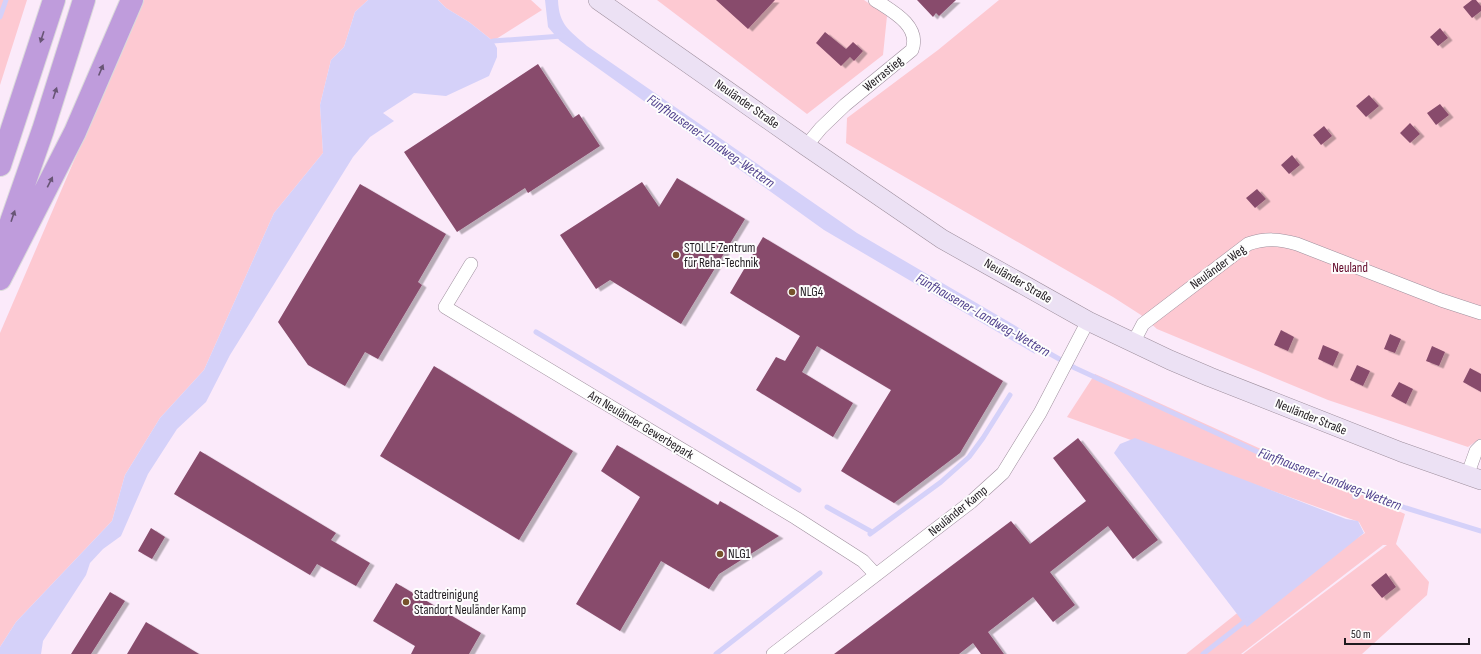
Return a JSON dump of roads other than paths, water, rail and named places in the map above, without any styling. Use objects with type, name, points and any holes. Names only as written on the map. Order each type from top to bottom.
[{"type":"highway","points":[[0,166],[54,0]]},
{"type":"highway","points":[[0,253],[43,130],[84,0]]},
{"type":"highway","points":[[0,279],[75,132],[132,0]]},
{"type":"main road","name":"Neuländer Straße","points":[[598,0],[806,146],[942,239],[1088,321],[1133,343],[1232,385],[1401,452],[1474,478]]},
{"type":"street","name":"Werrastieg","points":[[806,146],[820,128],[840,109],[912,50],[914,40],[911,30],[897,16],[875,0]]},
{"type":"street","name":"Neuländer Weg","points":[[1133,343],[1143,324],[1248,244],[1260,240],[1272,239],[1296,244],[1441,300],[1481,313]]},
{"type":"street","name":"Am Neuländer Gewerbepark","points":[[470,264],[444,307],[796,518],[863,561],[876,575]]},
{"type":"street","name":"Neuländer Kamp","points":[[773,654],[971,502],[1003,472],[1016,453],[1056,383],[1088,321]]},
{"type":"street","points":[[1474,478],[1476,451],[1481,446]]},
{"type":"water","points":[[368,0],[438,0],[446,8],[469,22],[493,41],[497,48],[497,57],[489,76],[446,96],[414,93],[383,113],[394,121],[370,137],[353,157],[230,355],[206,402],[177,429],[148,474],[121,536],[103,549],[90,563],[86,575],[43,641],[41,654],[0,654],[0,647],[16,622],[112,521],[125,475],[160,418],[204,370],[274,213],[323,153],[320,105],[331,60],[344,47],[355,12]]},
{"type":"water","points":[[545,0],[558,0],[560,15],[566,26],[587,46],[857,233],[1026,332],[1035,354],[824,230],[560,41],[548,27]]},
{"type":"water","points":[[1135,438],[1346,519],[1358,521],[1364,533],[1247,627],[1114,453],[1120,444]]},
{"type":"waterway","points":[[0,17],[6,0]]},
{"type":"waterway","points":[[493,41],[562,36]]},
{"type":"waterway","points":[[536,332],[799,490]]},
{"type":"waterway","name":"Fünfhausener-Landweg-Wettern","points":[[1024,339],[1075,368],[1286,465],[1406,508],[1481,531]]},
{"type":"waterway","points":[[870,534],[941,482],[969,457],[1010,395]]},
{"type":"waterway","name":"Fünfhausener-Landweg-Wettern","points":[[1355,497],[1359,490]]},
{"type":"waterway","points":[[827,507],[872,532]]},
{"type":"waterway","points":[[716,654],[820,573]]},
{"type":"waterway","points":[[1203,654],[1248,619]]},
{"type":"place","name":"STOLLE Zentrum für Reha-Technik","points":[[676,255]]},
{"type":"place","name":"NLG4","points":[[792,292]]},
{"type":"place","name":"NLG1","points":[[720,554]]},
{"type":"place","name":"Stadtreinigung Standort Neuländer Kamp","points":[[406,602]]},
{"type":"park label","name":"Neuland","points":[[1350,268]]}]
